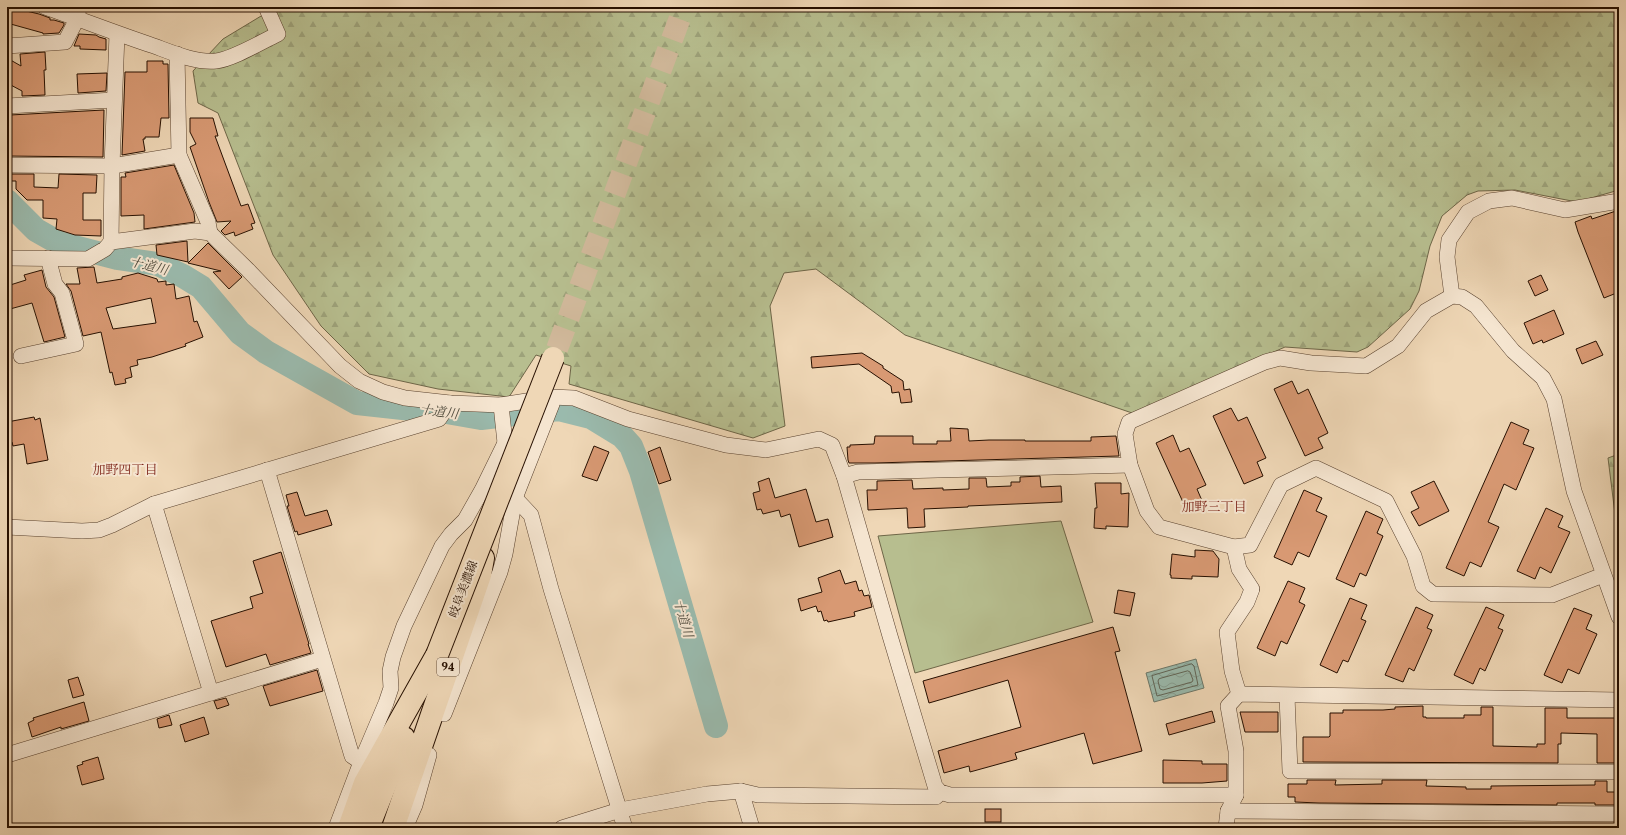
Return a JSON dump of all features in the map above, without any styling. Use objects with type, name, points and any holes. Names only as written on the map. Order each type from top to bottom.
[{"type":"main road","name":"岐阜美濃線","points":[[368,828],[437,655],[510,496],[555,354]]},
{"type":"main road","name":"94","points":[[393,828],[480,575],[510,496]]},
{"type":"main road","name":"94","points":[[349,828],[365,784],[437,655]]},
{"type":"street","points":[[45,7],[78,13],[117,34],[177,54],[204,61],[217,61],[278,34],[266,7]]},
{"type":"street","points":[[7,46],[65,42],[78,13]]},
{"type":"street","points":[[108,245],[117,34]]},
{"type":"street","points":[[177,54],[179,155],[208,222],[210,233],[248,270],[340,366],[359,381],[382,392],[447,408],[502,412],[552,397],[574,398],[628,419],[726,445],[766,450],[820,439],[832,445],[844,476],[935,786],[940,792],[950,795],[1236,795]]},
{"type":"street","points":[[7,106],[114,100]]},
{"type":"street","points":[[7,165],[112,166],[179,155]]},
{"type":"street","points":[[1452,296],[1447,257],[1449,240],[1468,212],[1489,201],[1512,198],[1565,210],[1619,201]]},
{"type":"street","points":[[7,258],[88,260],[108,245],[195,231],[210,233]]},
{"type":"street","points":[[21,356],[76,344],[62,293],[55,284],[48,258]]},
{"type":"street","points":[[1604,575],[1552,595],[1433,594],[1423,586],[1414,556],[1386,501],[1316,468],[1281,485],[1250,545],[1234,547],[1159,527],[1147,510],[1130,465],[1125,434],[1129,422],[1258,365],[1280,358],[1366,366],[1398,346],[1426,311],[1452,296],[1462,296],[1476,306],[1513,351],[1543,378],[1554,400],[1574,491],[1604,575],[1619,617]]},
{"type":"street","points":[[510,496],[552,404],[552,397]]},
{"type":"street","points":[[7,527],[82,531],[99,530],[154,504],[377,436],[439,419],[447,408]]},
{"type":"street","points":[[405,828],[415,805],[428,759],[452,690],[500,572],[505,554],[510,496],[502,412]]},
{"type":"street","points":[[336,828],[361,762],[386,703],[391,688],[390,671],[393,657],[404,626],[442,546],[451,534],[465,520],[506,443]]},
{"type":"street","points":[[844,476],[858,472],[1130,465]]},
{"type":"street","points":[[267,470],[352,756],[361,762]]},
{"type":"street","points":[[510,496],[531,514],[551,589],[625,828]]},
{"type":"street","points":[[154,504],[211,693]]},
{"type":"street","points":[[1234,547],[1239,569],[1252,590],[1247,602],[1227,632],[1232,671],[1239,694]]},
{"type":"street","points":[[7,755],[322,659]]},
{"type":"street","points":[[1226,828],[1228,810],[1236,795],[1236,751],[1228,706],[1239,694],[1287,696],[1619,700]]},
{"type":"street","points":[[1287,696],[1290,771],[1619,772]]},
{"type":"street","points":[[562,828],[620,810],[707,794],[741,791],[758,795],[936,797],[940,792]]},
{"type":"street","points":[[741,791],[752,828]]},
{"type":"street","points":[[1228,810],[1619,814]]},
{"type":"green space","points":[[276,7],[1619,7],[1619,190],[1577,202],[1515,190],[1478,191],[1467,195],[1442,216],[1430,246],[1419,291],[1410,309],[1368,347],[1357,352],[1285,347],[1135,414],[905,335],[816,269],[784,273],[770,306],[785,426],[753,438],[569,384],[571,366],[536,355],[509,397],[438,389],[369,374],[321,326],[273,255],[218,113],[198,103],[193,71],[223,39]]},
{"type":"green space","points":[[1619,454],[1619,546],[1608,458]]},
{"type":"green space","points":[[1061,521],[1093,622],[915,673],[878,536]]},
{"type":"water","points":[[1196,659],[1204,688],[1154,702],[1146,673]]},
{"type":"building","points":[[7,7],[22,7],[22,10],[39,14],[50,18],[50,20],[64,23],[64,25],[59,33],[43,34],[7,23]]},
{"type":"building","points":[[79,34],[96,35],[106,39],[106,50],[80,49],[80,46],[74,46]]},
{"type":"building","points":[[45,52],[45,95],[22,96],[22,91],[7,83],[7,58],[21,66],[20,54]]},
{"type":"building","points":[[147,61],[163,61],[163,64],[168,64],[169,118],[161,118],[159,137],[145,137],[145,139],[143,139],[145,151],[122,155],[125,72],[147,72]]},
{"type":"building","points":[[107,73],[106,91],[78,93],[77,74]]},
{"type":"building","points":[[104,110],[103,157],[7,156],[7,121],[11,121],[10,115]]},
{"type":"building","points":[[190,118],[213,118],[218,136],[215,136],[241,206],[248,204],[255,223],[251,224],[253,229],[235,236],[234,232],[225,235],[221,231],[231,221],[217,222],[209,202],[190,147],[196,144],[190,132]]},
{"type":"building","points":[[174,165],[194,213],[195,222],[144,229],[144,215],[121,216],[121,177],[126,177],[125,173]]},
{"type":"building","points":[[7,174],[34,174],[34,187],[58,188],[59,174],[97,175],[96,193],[83,193],[83,220],[101,220],[101,236],[75,235],[56,229],[57,219],[43,218],[43,200],[27,200],[16,189],[16,181],[7,181]]},
{"type":"building","points":[[1619,210],[1619,243],[1615,245],[1619,255],[1619,292],[1604,298],[1575,222],[1591,216],[1592,219]]},
{"type":"building","points":[[187,241],[188,262],[157,255],[156,245]]},
{"type":"building","points":[[208,243],[242,277],[229,289],[213,272],[221,271],[188,263]]},
{"type":"building","points":[[94,267],[97,283],[122,279],[122,277],[138,273],[157,279],[158,282],[166,281],[166,285],[174,284],[176,299],[189,296],[194,322],[197,321],[203,337],[185,344],[186,346],[152,357],[137,360],[138,365],[130,367],[132,377],[125,379],[126,383],[115,385],[112,372],[110,373],[101,332],[83,336],[71,291],[66,284],[80,284],[77,268]],"holes":[[[151,298],[156,323],[113,329],[106,308]]]},
{"type":"building","points":[[42,270],[46,287],[54,297],[65,337],[44,342],[32,303],[10,309],[7,298],[7,286],[26,280],[24,275]]},
{"type":"building","points":[[1541,275],[1548,290],[1535,296],[1528,281]]},
{"type":"building","points":[[1554,310],[1564,334],[1543,343],[1542,340],[1533,344],[1524,323]]},
{"type":"building","points":[[1596,341],[1603,355],[1582,364],[1576,349]]},
{"type":"building","points":[[862,353],[903,381],[904,390],[910,389],[912,402],[901,403],[899,392],[892,393],[891,386],[859,364],[812,368],[811,357]]},
{"type":"building","points":[[1292,381],[1298,394],[1308,389],[1328,433],[1318,438],[1323,448],[1305,456],[1274,389]]},
{"type":"building","points":[[1231,408],[1238,421],[1247,417],[1266,458],[1257,462],[1263,476],[1244,484],[1213,416]]},
{"type":"building","points":[[34,417],[35,420],[40,418],[48,460],[27,464],[24,444],[13,446],[12,442],[7,443],[7,422]]},
{"type":"building","points":[[1511,422],[1529,430],[1523,444],[1534,448],[1516,490],[1504,484],[1488,522],[1499,527],[1481,567],[1470,562],[1464,576],[1446,568]]},
{"type":"building","points":[[950,428],[968,429],[969,441],[1091,441],[1091,437],[1116,436],[1119,456],[875,463],[849,463],[848,460],[847,447],[850,447],[850,445],[874,444],[875,436],[913,436],[913,444],[937,444],[937,441],[951,441]]},
{"type":"building","points":[[1173,435],[1180,452],[1189,448],[1206,485],[1197,489],[1203,503],[1187,511],[1156,443]]},
{"type":"building","points":[[594,446],[609,452],[597,481],[582,476]]},
{"type":"building","points":[[660,447],[671,480],[659,484],[648,452]]},
{"type":"building","points":[[1040,476],[1041,487],[1061,486],[1062,502],[924,509],[925,527],[908,528],[907,508],[868,510],[867,490],[877,490],[877,481],[912,480],[913,489],[943,488],[943,490],[969,489],[969,478],[986,478],[987,487],[1011,486],[1011,482],[1020,482],[1020,477]]},
{"type":"building","points":[[769,478],[775,498],[806,489],[816,522],[828,519],[833,537],[799,547],[790,514],[781,517],[779,510],[763,514],[761,509],[757,510],[753,493],[760,491],[758,482]]},
{"type":"building","points":[[1434,481],[1449,511],[1419,526],[1411,512],[1419,508],[1411,492]]},
{"type":"building","points":[[1095,483],[1121,483],[1121,494],[1129,493],[1128,527],[1106,526],[1106,529],[1094,528],[1095,508],[1097,508]]},
{"type":"building","points":[[1304,490],[1322,498],[1316,511],[1327,516],[1309,557],[1298,552],[1292,565],[1274,557]]},
{"type":"building","points":[[297,492],[305,516],[327,510],[332,525],[298,535],[297,531],[295,532],[287,506],[289,506],[286,495]]},
{"type":"building","points":[[1546,508],[1563,516],[1558,527],[1570,532],[1551,573],[1540,567],[1535,579],[1517,571]]},
{"type":"building","points":[[1366,511],[1383,519],[1377,533],[1383,536],[1366,576],[1360,573],[1354,587],[1336,579]]},
{"type":"building","points":[[1195,550],[1213,551],[1219,559],[1218,577],[1192,576],[1192,579],[1171,578],[1172,554],[1195,557]]},
{"type":"building","points":[[281,552],[311,653],[270,665],[266,654],[226,667],[211,621],[253,608],[250,597],[263,593],[253,561]]},
{"type":"building","points":[[840,570],[845,584],[856,581],[859,591],[862,590],[864,596],[869,595],[872,607],[854,612],[855,616],[828,622],[827,620],[824,621],[821,611],[818,612],[816,606],[801,611],[798,599],[822,592],[818,578]]},
{"type":"building","points":[[1288,581],[1305,588],[1299,602],[1305,605],[1287,644],[1281,641],[1275,656],[1257,648]]},
{"type":"building","points":[[1118,590],[1135,593],[1130,616],[1114,613]]},
{"type":"building","points":[[1350,598],[1367,605],[1361,619],[1366,621],[1348,662],[1343,660],[1337,673],[1320,665]]},
{"type":"building","points":[[1416,607],[1433,615],[1427,628],[1432,630],[1414,671],[1409,668],[1403,682],[1385,675]]},
{"type":"building","points":[[1486,607],[1504,615],[1498,628],[1503,630],[1485,671],[1480,668],[1473,684],[1454,675]]},
{"type":"building","points":[[1574,608],[1592,615],[1586,629],[1597,634],[1579,674],[1568,669],[1562,683],[1544,675]]},
{"type":"building","points":[[1113,627],[1120,651],[1115,652],[1142,751],[1093,764],[1084,733],[1015,753],[1017,759],[970,772],[969,766],[944,773],[938,751],[1021,727],[1008,680],[929,703],[923,681]]},
{"type":"building","points":[[317,670],[323,691],[270,706],[263,686]]},
{"type":"building","points":[[78,677],[84,695],[73,698],[68,680]]},
{"type":"building","points":[[226,698],[229,705],[217,709],[214,701]]},
{"type":"building","points":[[84,702],[89,721],[61,729],[61,727],[32,737],[28,723],[34,720],[33,718]]},
{"type":"building","points":[[1423,706],[1423,717],[1426,718],[1464,718],[1464,715],[1481,715],[1481,707],[1493,707],[1493,746],[1537,747],[1537,744],[1545,744],[1545,708],[1567,708],[1567,718],[1619,718],[1619,763],[1597,763],[1597,734],[1561,733],[1561,744],[1558,744],[1558,763],[1303,762],[1303,737],[1329,737],[1330,713],[1343,713],[1343,710],[1383,710],[1395,709],[1395,707]]},
{"type":"building","points":[[1212,711],[1215,722],[1169,735],[1166,724]]},
{"type":"building","points":[[1240,712],[1278,712],[1278,732],[1245,732]]},
{"type":"building","points":[[169,715],[172,725],[159,728],[157,719]]},
{"type":"building","points":[[204,717],[209,734],[185,742],[180,725]]},
{"type":"building","points":[[98,757],[104,779],[82,785],[77,766],[83,764],[82,762]]},
{"type":"building","points":[[1163,760],[1202,761],[1202,764],[1227,764],[1227,781],[1202,783],[1163,783]]},
{"type":"building","points":[[1307,780],[1336,780],[1335,785],[1382,784],[1382,780],[1427,780],[1426,786],[1466,787],[1466,789],[1491,789],[1491,786],[1595,785],[1595,781],[1607,781],[1607,792],[1619,792],[1619,805],[1595,805],[1595,803],[1557,803],[1557,805],[1319,803],[1295,802],[1295,797],[1288,797],[1288,784],[1307,784]]},
{"type":"building","points":[[985,809],[1001,809],[1001,822],[985,822]]},
{"type":"waterway","name":"十道川","points":[[7,201],[36,230],[59,243],[117,258],[158,264],[183,276],[201,287],[240,333],[266,352],[357,403],[430,411],[435,410],[481,418],[559,409],[591,417],[622,436],[631,446],[641,471],[716,726]]},
{"type":"tunnel","points":[[557,349],[684,7]]},
{"type":"district","name":"加野四丁目","points":[[125,469]]},
{"type":"district","name":"加野三丁目","points":[[1214,506]]}]
